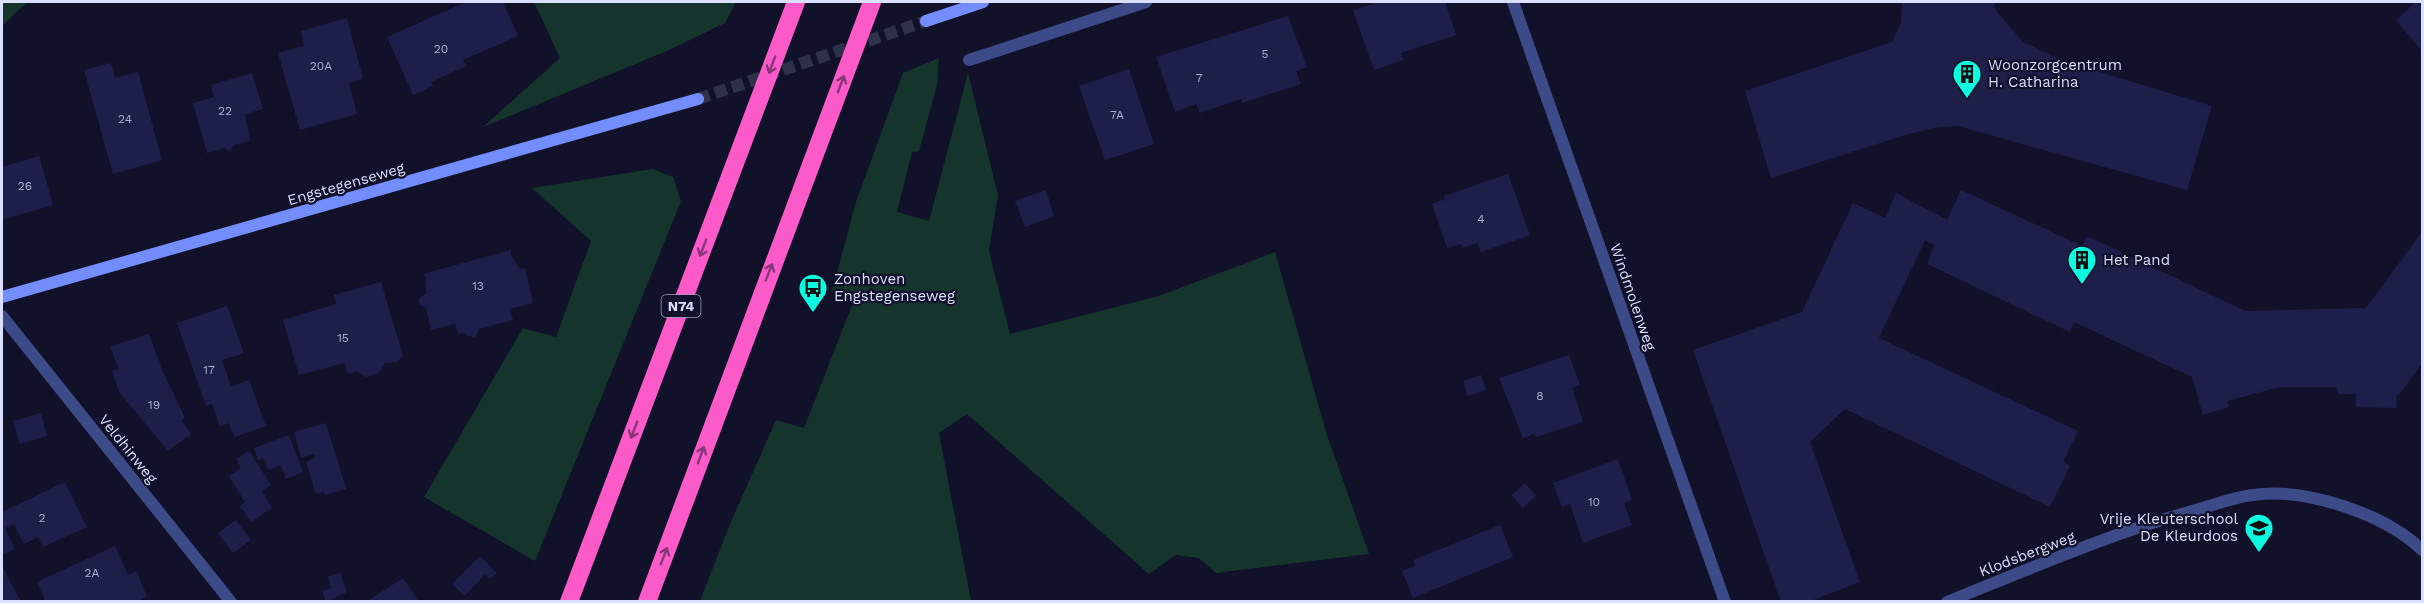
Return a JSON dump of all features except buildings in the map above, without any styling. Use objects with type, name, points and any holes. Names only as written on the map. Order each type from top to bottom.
[{"type":"highway","name":"N74","points":[[569,602],[796,2]]},
{"type":"highway","points":[[647,602],[872,2]]},
{"type":"street","points":[[926,21],[983,2]]},
{"type":"street","points":[[969,60],[1146,2]]},
{"type":"street","name":"Windmolenweg","points":[[1513,2],[1725,602]]},
{"type":"street","name":"Engstegenseweg","points":[[2,297],[698,99]]},
{"type":"street","name":"Veldhinweg","points":[[2,316],[231,602]]},
{"type":"street","name":"Klodsbergweg","points":[[1947,602],[2145,524],[2254,494],[2311,497],[2371,517],[2413,541],[2422,550]]},
{"type":"green space","points":[[2,2],[27,2],[2,26]]},
{"type":"green space","points":[[534,2],[736,2],[725,23],[669,50],[483,127],[560,58]]},
{"type":"green space","points":[[939,58],[937,85],[919,151],[912,152],[897,212],[929,221],[968,73],[998,195],[989,251],[1010,334],[1159,296],[1275,252],[1327,435],[1369,554],[1216,573],[1199,558],[1176,555],[1149,574],[967,414],[939,433],[971,601],[700,601],[730,524],[776,420],[804,428],[854,300],[832,291],[856,202],[903,73]]},
{"type":"green space","points":[[653,169],[673,177],[681,201],[535,561],[424,497],[523,328],[556,337],[591,241],[532,188]]},
{"type":"tunnel","points":[[698,99],[926,21]]},
{"type":"place","name":"Woonzorgcentrum H. Catharina","points":[[1967,100]]},
{"type":"place","name":"Het Pand","points":[[2082,286]]},
{"type":"place","name":"Zonhoven Engstegenseweg","points":[[813,314]]},
{"type":"place","name":"Vrije Kleuterschool De Kleurdoos","points":[[2259,554]]}]
